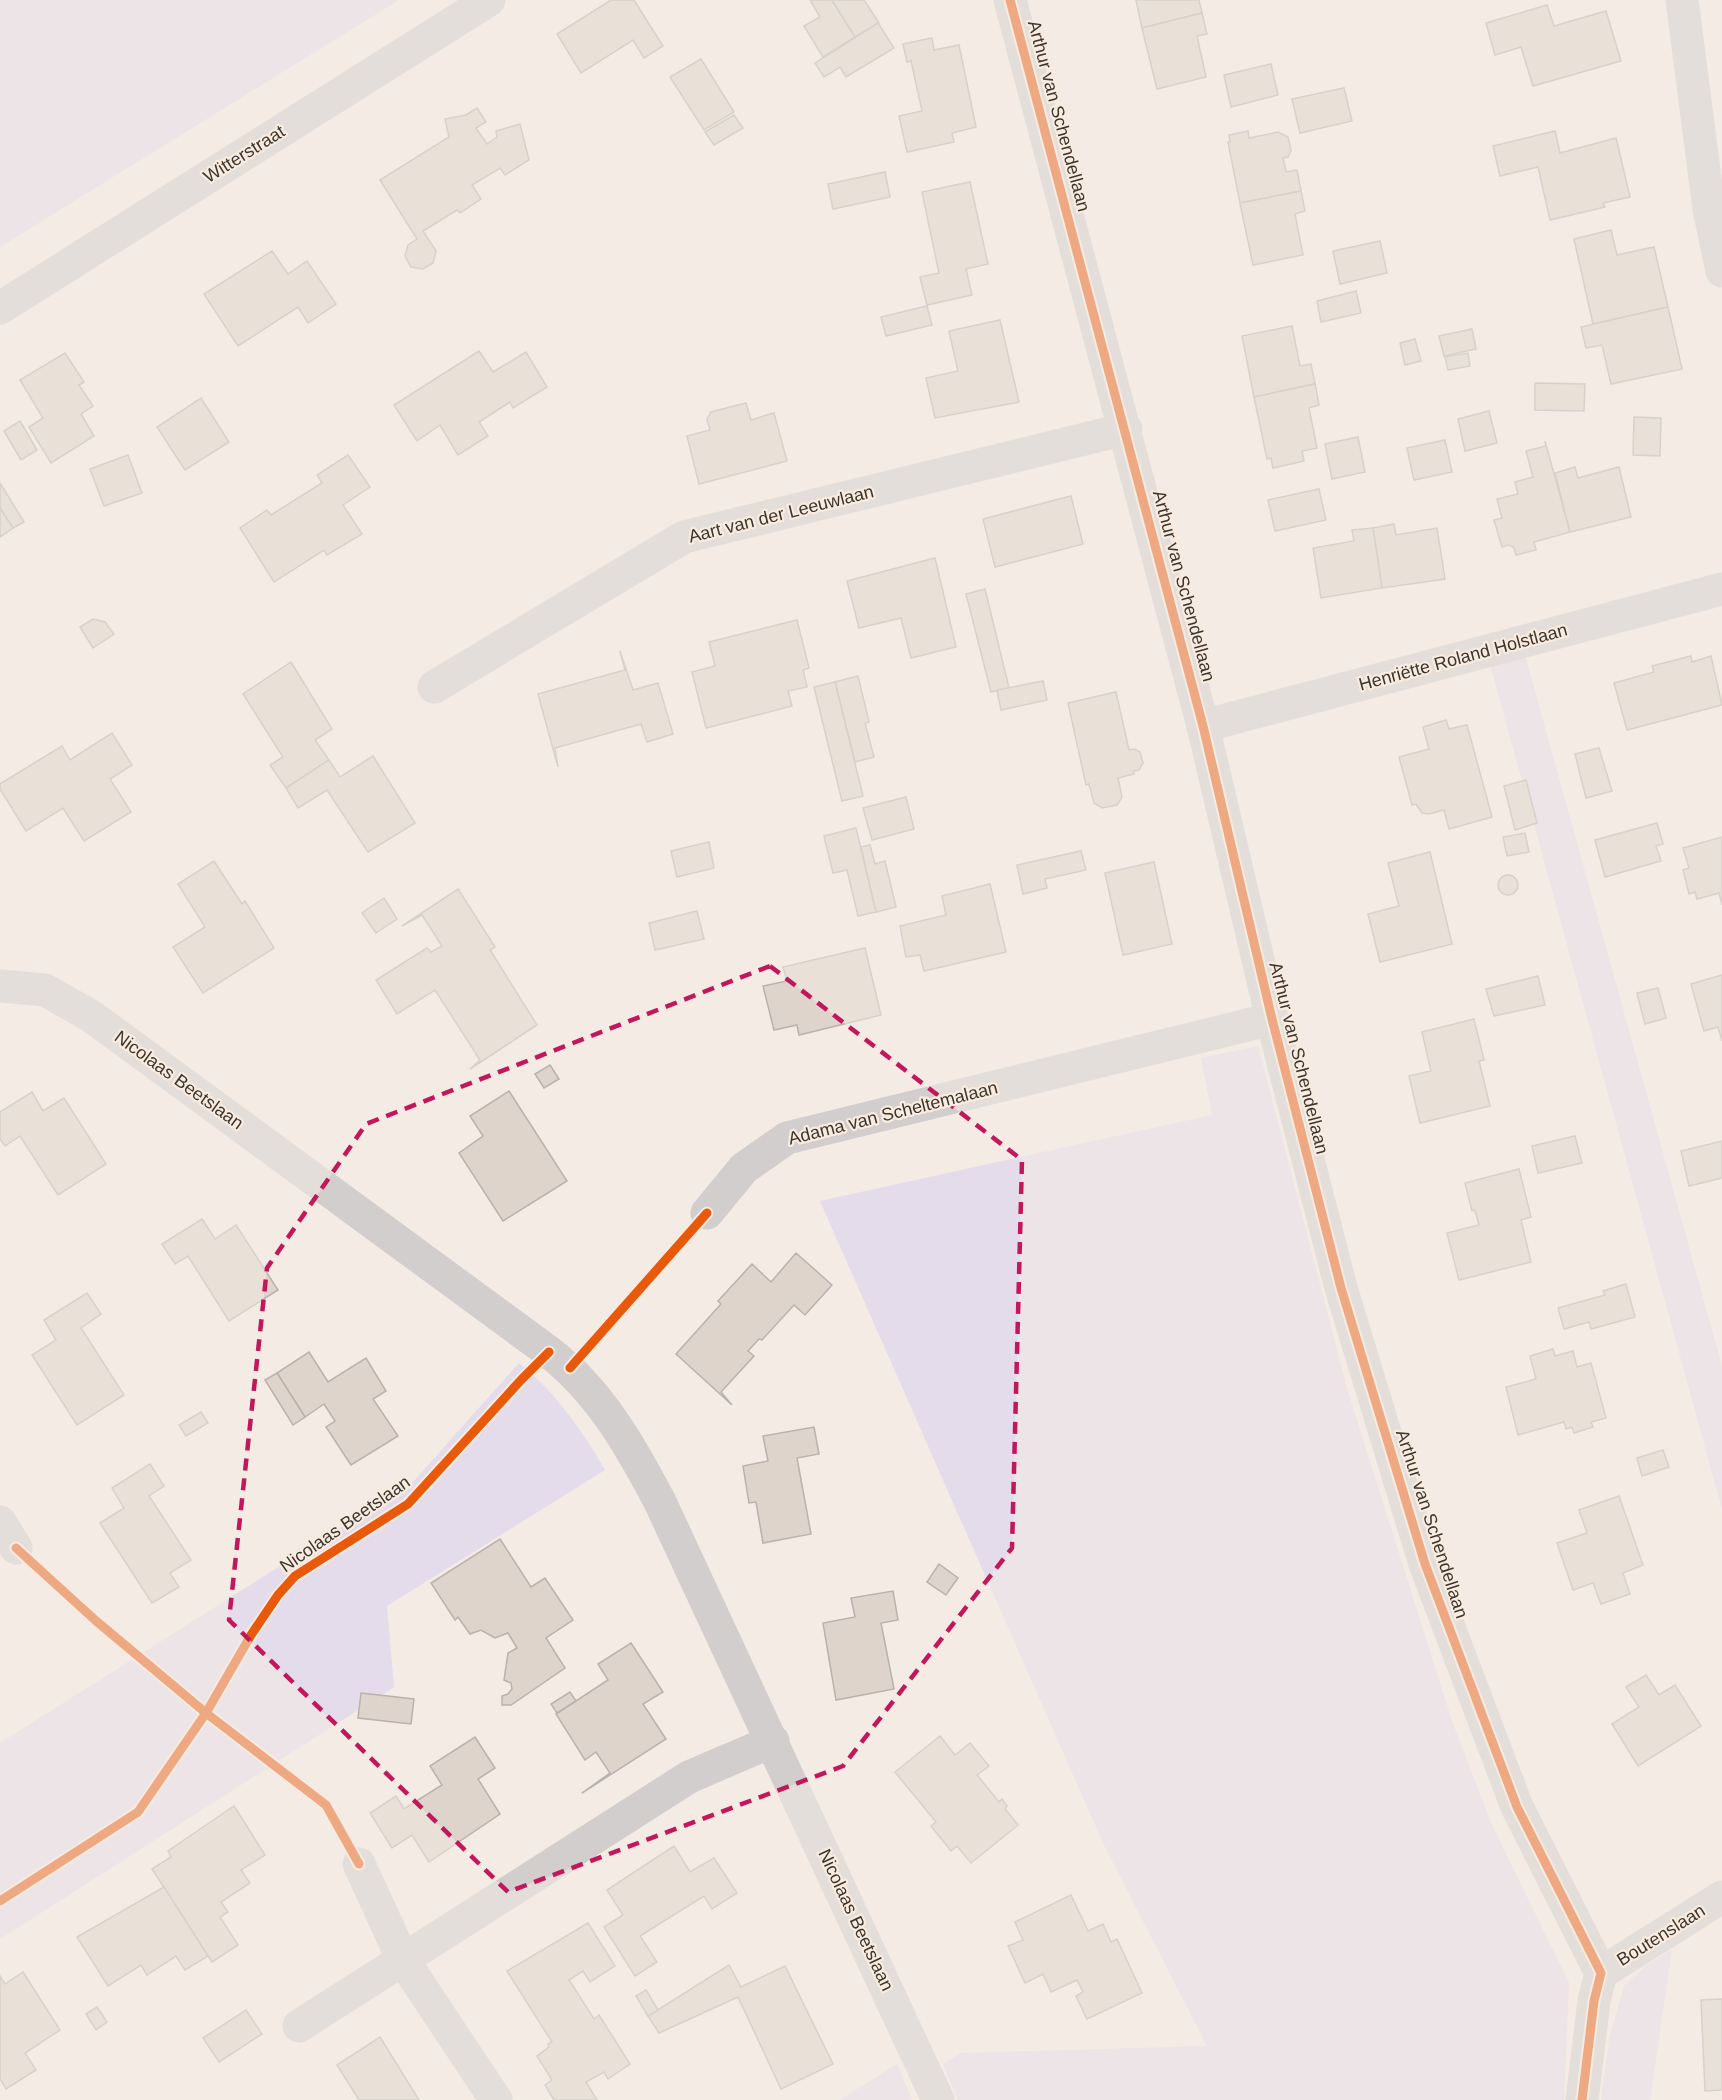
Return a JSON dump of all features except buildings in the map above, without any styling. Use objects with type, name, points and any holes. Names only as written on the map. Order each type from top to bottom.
[{"type":"street","name":"Witterstraat","points":[[0,308],[489,0]]},
{"type":"street","name":"Arthur van Schendellaan","points":[[1010,0],[1126,429],[1203,726],[1272,1019],[1341,1288],[1425,1564],[1517,1807],[1601,1973]]},
{"type":"street","points":[[1682,0],[1709,209],[1722,271]]},
{"type":"street","name":"Aart van der Leeuwlaan","points":[[434,687],[684,537],[1126,429]]},
{"type":"street","name":"Henriëtte Roland Holstlaan","points":[[1203,726],[1722,589]]},
{"type":"street","name":"Nicolaas Beetslaan","points":[[0,986],[45,990],[91,1016],[570,1368],[599,1400],[632,1448],[773,1741],[938,2100]]},
{"type":"street","name":"Adama van Scheltemalaan","points":[[707,1213],[744,1168],[787,1138],[1272,1019]]},
{"type":"street","points":[[299,2026],[688,1777],[773,1741]]},
{"type":"street","points":[[359,1864],[403,1960],[496,2100]]},
{"type":"street","name":"Boutenslaan","points":[[1601,1973],[1722,1897]]},
{"type":"street","points":[[1582,2100],[1594,2001],[1601,1973]]},
{"type":"highlighted area","points":[[770,966],[1022,1160],[1012,1548],[843,1766],[508,1892],[229,1620],[267,1268],[366,1124]]},
{"type":"shaded area","points":[[0,0],[399,0],[0,247]]},
{"type":"shaded area","points":[[1523,648],[1722,1366],[1722,1509],[1488,657]]},
{"type":"shaded area","points":[[1258,1046],[1348,1392],[1452,1721],[1491,1823],[1569,1983],[1564,2100],[958,2100],[943,2064],[961,2053],[1207,2046],[1104,1845],[820,1201],[1212,1115],[1201,1058]]},
{"type":"shaded area","points":[[519,1363],[567,1412],[605,1470],[387,1606],[394,1687],[0,1939],[0,1743],[413,1482]]},
{"type":"shaded area","points":[[1672,1949],[1650,2100],[1601,2100],[1609,2040],[1624,1986],[1647,1965]]},
{"type":"shaded area","points":[[897,2064],[912,2100],[840,2100]]},
{"type":"cycle path","points":[[1010,0],[1203,726],[1272,1019],[1341,1288],[1425,1564],[1517,1807],[1601,1973],[1594,2001],[1582,2100]]},
{"type":"cycle path","points":[[570,1368],[707,1213]]},
{"type":"cycle path","points":[[0,1901],[138,1812],[206,1713],[251,1635],[278,1595],[295,1576],[408,1504],[549,1352]]},
{"type":"cycle path","points":[[16,1548],[95,1620],[206,1713],[326,1805],[359,1864]]}]
